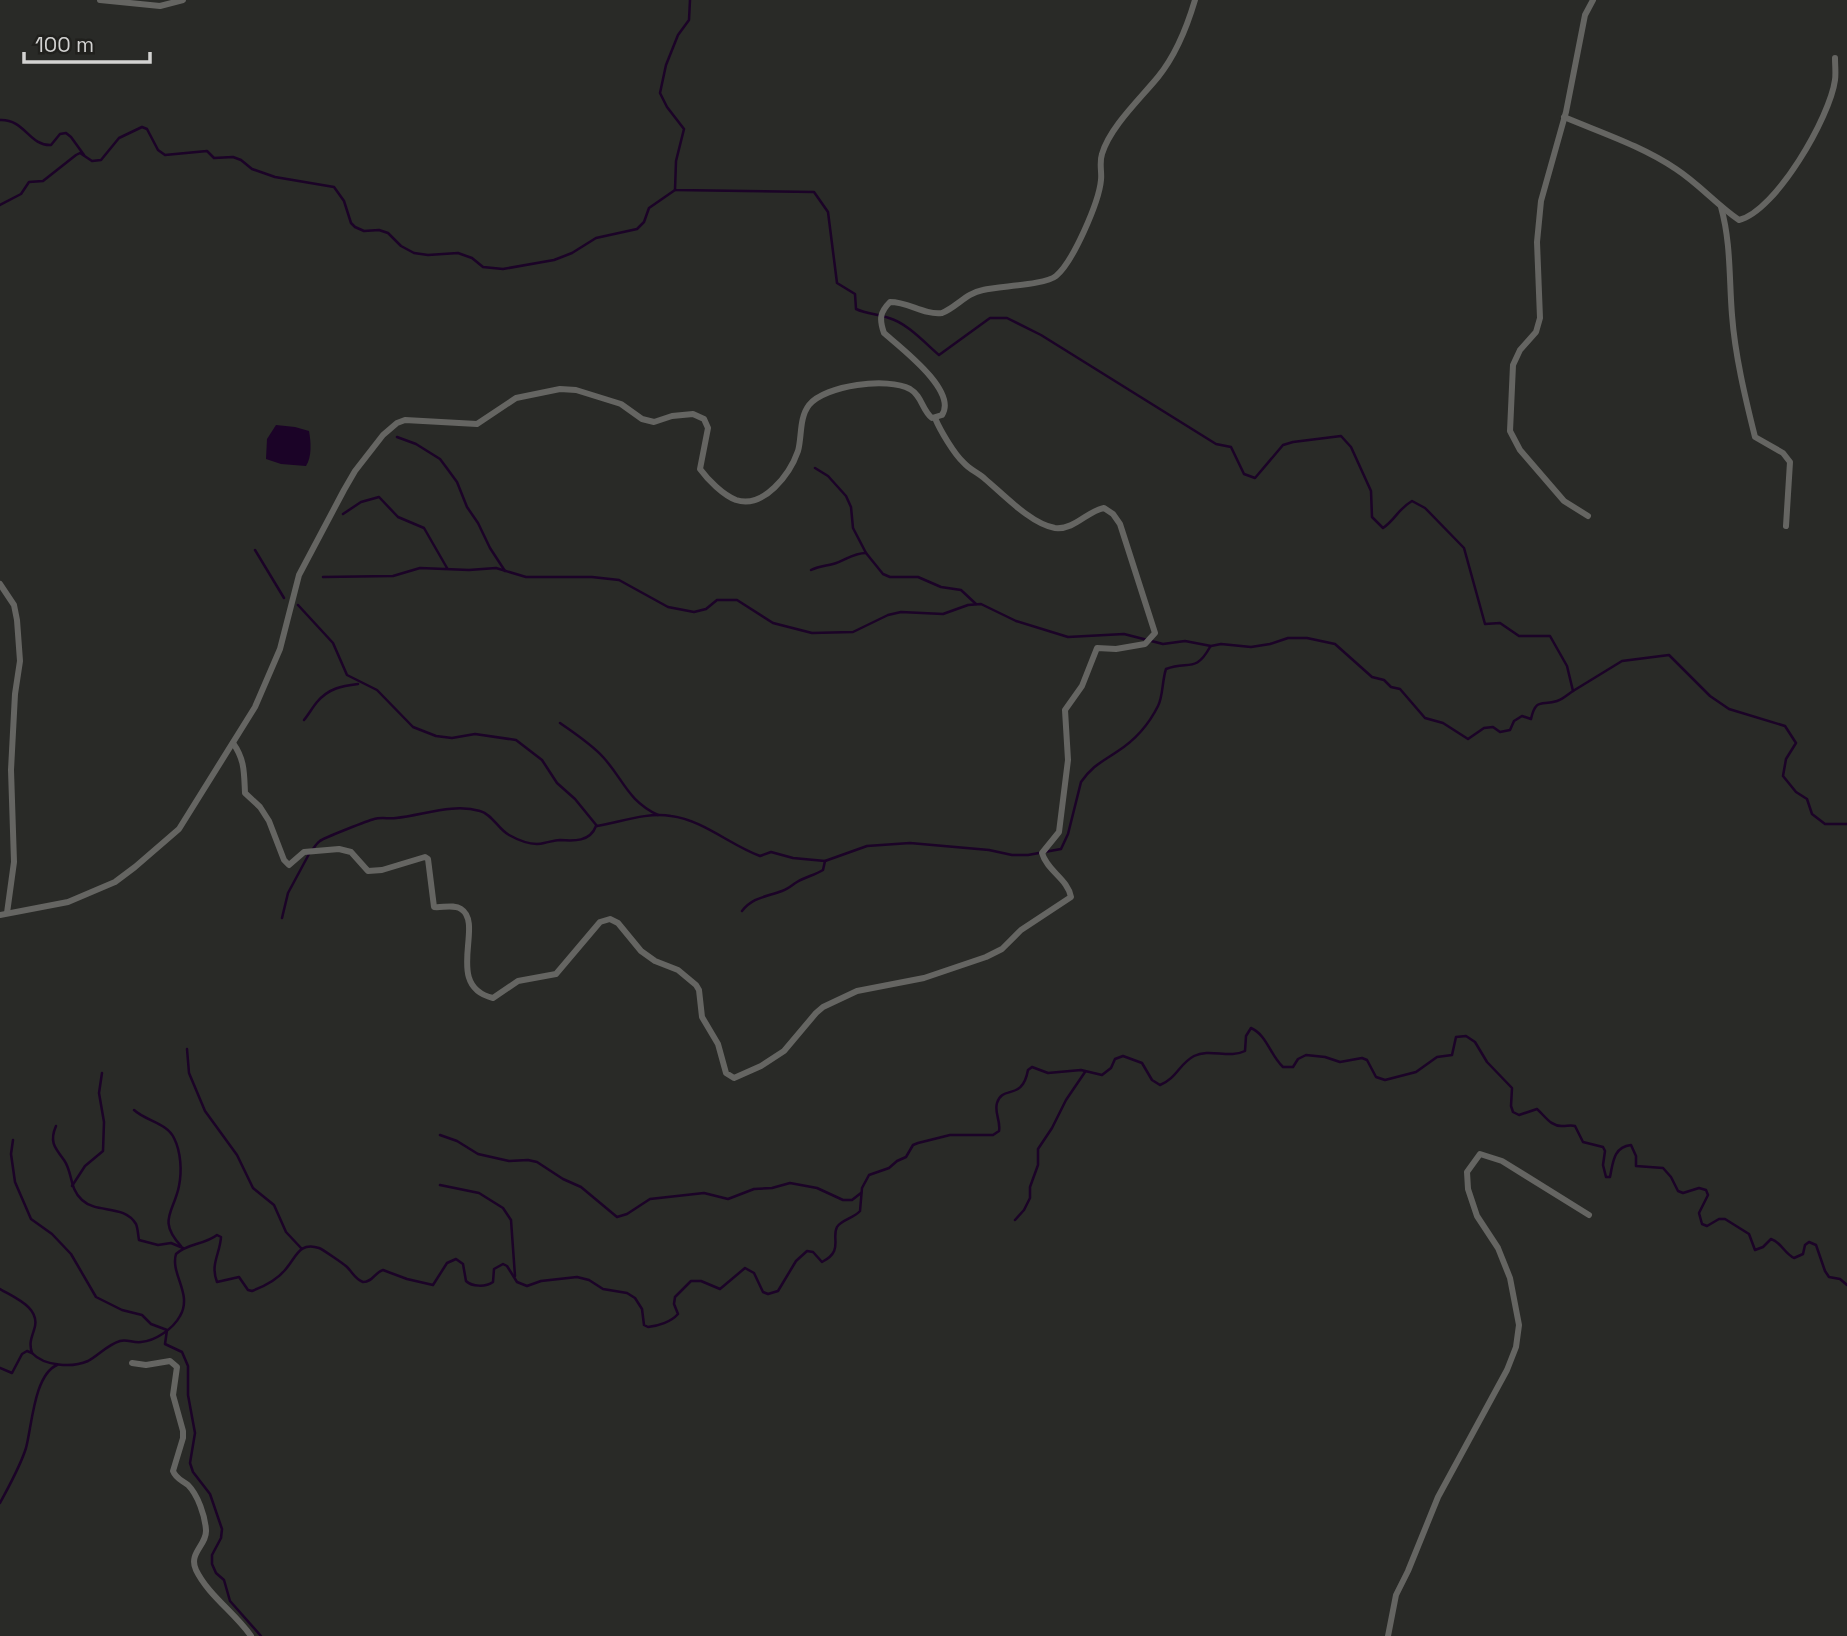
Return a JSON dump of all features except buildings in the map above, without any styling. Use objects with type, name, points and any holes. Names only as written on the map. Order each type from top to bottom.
[{"type":"street","points":[[100,0],[160,6],[183,0]]},
{"type":"street","points":[[935,418],[945,412],[946,400],[942,391],[884,333],[880,322],[882,310],[890,302],[900,302],[922,311],[942,313],[973,293],[1042,282],[1056,276],[1084,231],[1095,203],[1102,179],[1102,153],[1124,117],[1171,59],[1189,22],[1195,0]]},
{"type":"street","points":[[1588,516],[1563,501],[1520,450],[1510,431],[1513,365],[1520,350],[1536,332],[1540,318],[1537,242],[1541,201],[1564,117],[1585,15],[1593,0]]},
{"type":"street","points":[[1564,117],[1651,153],[1679,171],[1739,220],[1748,218],[1784,183],[1808,146],[1835,82],[1835,58]]},
{"type":"street","points":[[1721,207],[1728,230],[1732,316],[1755,437],[1783,453],[1790,462],[1786,526]]},
{"type":"street","points":[[0,584],[13,605],[19,649],[11,770],[14,862],[3,914],[68,902],[123,877],[179,829],[255,707],[280,649],[293,594],[312,548],[355,471],[383,435],[397,423],[405,421],[477,424],[516,398],[560,389],[588,393],[621,404],[642,419],[654,422],[672,416],[693,414],[704,419],[708,428],[700,469],[711,484],[734,499],[745,501],[761,497],[778,485],[794,461],[806,411],[822,394],[841,387],[859,385],[903,386],[915,392],[928,415],[935,418],[962,461],[1007,499],[1042,523],[1057,528],[1065,527],[1077,523],[1097,509],[1104,508],[1113,514],[1127,544],[1155,633],[1145,644],[1116,649],[1097,648],[1082,686],[1065,710],[1068,760],[1059,832],[1042,853],[1046,864],[1067,887],[1071,897],[1021,930],[1002,949],[986,957],[923,978],[857,991],[823,1007],[784,1051],[734,1078],[726,1073],[718,1044],[702,1017],[696,985],[678,970],[655,961],[641,951],[618,923],[610,919],[600,922],[556,974],[526,978],[497,996],[487,997],[474,988],[469,978],[468,922],[465,913],[457,907],[434,907],[428,859],[425,857],[382,870],[368,871],[351,852],[331,849],[304,852],[289,865],[284,860],[270,821],[245,793],[245,767],[233,743]]},
{"type":"street","points":[[1388,1636],[1396,1595],[1438,1497],[1507,1370],[1520,1325],[1510,1278],[1498,1248],[1477,1216],[1468,1189],[1467,1172],[1480,1154],[1502,1161],[1589,1215]]},
{"type":"street","points":[[132,1363],[146,1365],[170,1361],[177,1367],[173,1395],[183,1438],[173,1471],[196,1495],[206,1528],[206,1535],[196,1553],[194,1563],[202,1578],[251,1636]]},
{"type":"shaded area","points":[[276,425],[309,431],[311,445],[306,466],[281,464],[266,459],[267,439]]},
{"type":"waterway","points":[[690,0],[689,20],[678,35],[666,65],[660,93],[684,129],[676,161],[675,190],[814,192],[828,212],[837,283],[855,294],[856,309],[902,324],[939,355],[990,318],[1007,318],[1041,335],[1216,444],[1231,447],[1244,474],[1255,478],[1283,445],[1341,436],[1351,447],[1371,491],[1372,517],[1383,528],[1412,501],[1425,508],[1464,548],[1485,624],[1500,623],[1519,636],[1550,636],[1567,666],[1573,691],[1622,661],[1669,655],[1710,696],[1729,709],[1785,726],[1796,743],[1786,759],[1783,776],[1796,792],[1807,799],[1812,814],[1825,824],[1847,824]]},
{"type":"waterway","points":[[0,120],[15,124],[44,144],[51,145],[60,134],[66,133],[84,155]]},
{"type":"waterway","points":[[0,205],[21,194],[29,182],[43,181],[80,153],[92,161],[101,160],[119,138],[142,127],[147,129],[158,150],[165,155],[207,151],[214,158],[233,157],[252,169],[275,177],[334,187],[344,201],[351,223],[355,227],[364,231],[379,230],[388,233],[401,246],[414,253],[458,253],[472,258],[483,267],[503,269],[554,260],[572,253],[596,238],[637,229],[644,222],[649,208],[675,190]]},
{"type":"waterway","points":[[397,437],[416,444],[440,459],[457,482],[467,507],[505,571]]},
{"type":"waterway","points":[[815,468],[828,476],[846,496],[851,507],[853,528],[866,553],[883,574],[890,577],[918,577],[941,587],[961,590],[976,604]]},
{"type":"waterway","points":[[343,514],[361,502],[379,497],[398,517],[424,528],[447,568]]},
{"type":"waterway","points":[[255,550],[284,598]]},
{"type":"waterway","points":[[811,570],[866,553]]},
{"type":"waterway","points":[[323,577],[393,576],[420,568],[496,568],[526,577],[592,577],[619,580],[668,607],[694,612],[706,609],[717,600],[737,600],[773,623],[812,633],[853,632],[888,615],[901,612],[943,614],[968,605],[981,604],[1016,621],[1068,637],[1124,634],[1163,644],[1185,641],[1211,646],[1221,644],[1251,647],[1288,638],[1307,638],[1335,644],[1372,677],[1400,689],[1425,718],[1443,723],[1468,739],[1484,728],[1493,727],[1500,732],[1510,730],[1514,721],[1522,716],[1531,719],[1537,705],[1557,701],[1573,691]]},
{"type":"waterway","points":[[298,605],[333,643],[347,675],[377,690],[413,727],[436,736],[452,738],[475,734],[516,740],[542,760],[557,783],[575,799],[597,826],[643,816],[671,816],[694,822],[760,856],[771,852],[793,858],[825,861],[867,846],[910,843],[989,850],[1012,855],[1061,849],[1085,776],[1130,742],[1146,725],[1160,702],[1166,669],[1200,661],[1210,647]]},
{"type":"waterway","points":[[304,720],[326,694],[341,687],[358,684]]},
{"type":"waterway","points":[[560,723],[598,752],[639,803],[658,815]]},
{"type":"waterway","points":[[313,849],[323,839],[374,819],[459,808],[484,813],[509,835],[535,844],[586,838],[596,826]]},
{"type":"waterway","points":[[282,918],[288,893],[309,854]]},
{"type":"waterway","points":[[742,911],[755,900],[784,890],[823,870],[825,861]]},
{"type":"waterway","points":[[0,1289],[31,1310],[35,1322],[32,1353],[44,1361],[66,1365],[88,1361],[120,1341],[146,1341],[168,1330],[180,1316],[184,1300],[176,1269],[176,1254],[217,1235],[221,1237],[215,1264],[217,1282],[239,1277],[248,1290],[252,1291],[274,1280],[302,1249],[312,1246],[338,1260],[363,1282],[369,1281],[383,1270],[433,1285],[447,1263],[456,1259],[463,1264],[466,1281],[475,1285],[493,1282],[494,1269],[503,1264],[517,1282],[527,1286],[541,1281],[577,1277],[589,1280],[603,1289],[627,1293],[635,1298],[642,1309],[644,1325],[656,1326],[678,1314],[674,1304],[675,1297],[691,1281],[701,1281],[720,1289],[745,1268],[754,1273],[763,1292],[768,1294],[778,1291],[796,1261],[807,1251],[813,1252],[822,1262],[829,1258],[835,1249],[837,1227],[860,1211],[862,1188],[869,1175],[889,1168],[906,1157],[913,1145],[918,1143],[950,1135],[993,1135],[999,1131],[996,1107],[1000,1097],[1021,1086],[1032,1067],[1048,1073],[1081,1070],[1102,1075],[1111,1068],[1115,1059],[1123,1056],[1142,1063],[1152,1080],[1160,1085],[1194,1056],[1245,1051],[1246,1036],[1251,1028],[1261,1035],[1283,1067],[1293,1067],[1298,1059],[1306,1055],[1340,1062],[1362,1058],[1367,1060],[1376,1077],[1385,1080],[1416,1072],[1437,1057],[1452,1055],[1456,1037],[1466,1036],[1475,1042],[1487,1062],[1512,1088],[1513,1112],[1519,1115],[1537,1109],[1555,1125],[1575,1126],[1583,1142],[1603,1147],[1606,1177],[1610,1177],[1617,1152],[1631,1145],[1636,1156],[1636,1166],[1663,1168],[1678,1191],[1683,1193],[1699,1188],[1706,1190],[1708,1195],[1699,1213],[1702,1224],[1707,1226],[1719,1219],[1725,1219],[1749,1234],[1755,1250],[1771,1239],[1794,1258],[1803,1254],[1805,1245],[1809,1242],[1816,1245],[1829,1277],[1840,1279],[1847,1285]]},
{"type":"waterway","points":[[187,1049],[189,1073],[205,1111],[237,1155],[253,1188],[274,1205],[286,1232],[301,1248]]},
{"type":"waterway","points":[[1015,1220],[1030,1198],[1030,1187],[1038,1165],[1038,1149],[1085,1072]]},
{"type":"waterway","points":[[72,1186],[85,1166],[103,1151],[104,1122],[99,1093],[102,1073]]},
{"type":"waterway","points":[[134,1110],[161,1125],[171,1133],[176,1143],[180,1180],[169,1222],[170,1229],[181,1246]]},
{"type":"waterway","points":[[56,1126],[54,1144],[67,1165],[75,1191],[82,1200],[131,1218],[136,1224],[139,1240],[158,1245],[171,1243],[183,1248]]},
{"type":"waterway","points":[[440,1135],[457,1141],[478,1154],[509,1161],[537,1162],[581,1187],[617,1217],[627,1214],[650,1199],[704,1193],[728,1199],[754,1189],[790,1183],[817,1188],[843,1200],[852,1200],[861,1193]]},
{"type":"waterway","points":[[13,1140],[11,1154],[15,1182],[31,1219],[52,1234],[71,1254],[96,1297],[122,1310],[142,1315],[151,1324],[167,1330],[165,1344],[182,1352],[188,1366],[188,1395],[195,1433],[190,1463],[193,1472],[210,1494],[222,1529],[221,1538],[212,1555],[212,1564],[216,1573],[224,1580],[230,1601],[261,1636]]},
{"type":"waterway","points":[[440,1185],[479,1193],[503,1208],[511,1220],[515,1276]]},
{"type":"waterway","points":[[0,1368],[12,1373],[22,1354],[27,1351],[32,1353]]},
{"type":"waterway","points":[[0,1503],[26,1448],[35,1402],[43,1379],[57,1365]]}]
